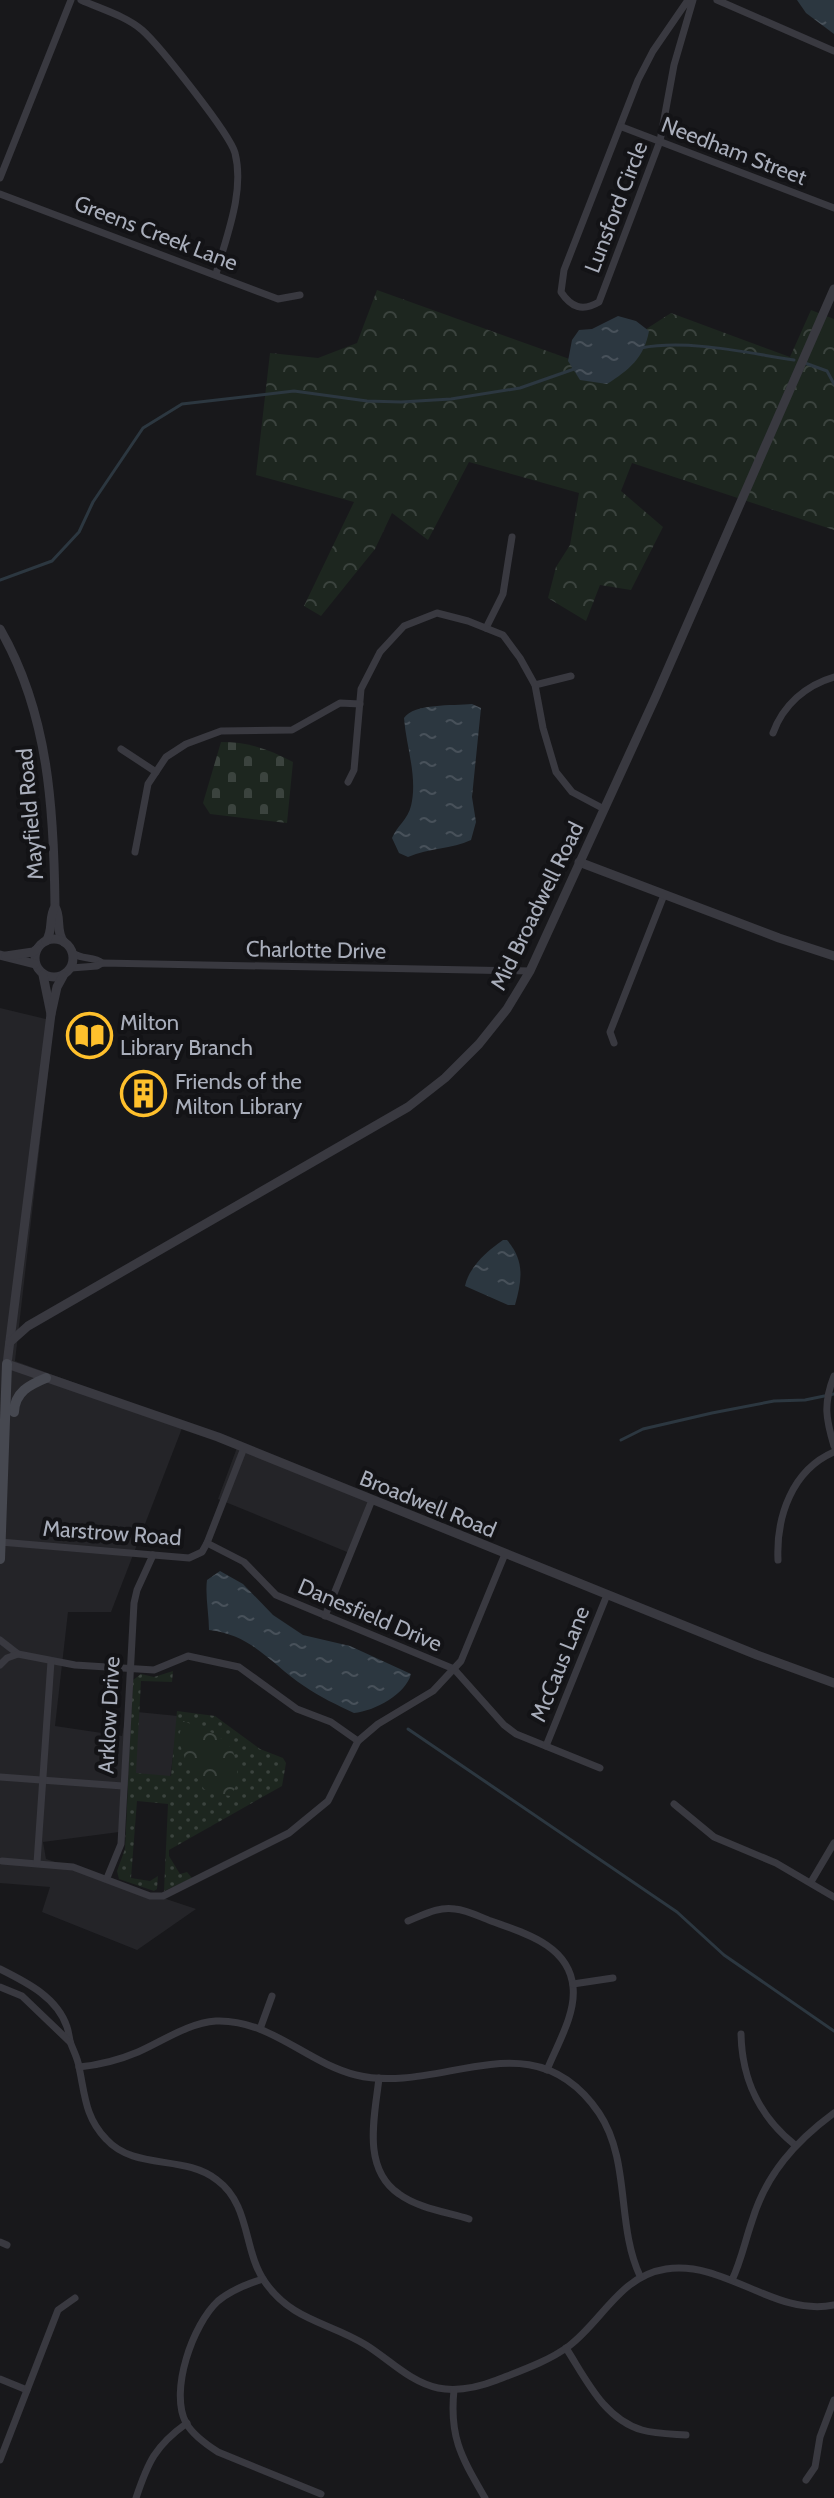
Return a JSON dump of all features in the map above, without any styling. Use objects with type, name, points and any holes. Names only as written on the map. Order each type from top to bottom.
[{"type":"main road","points":[[0,1437],[4,1362]]},
{"type":"main road","points":[[0,1559],[5,1476],[4,1362]]},
{"type":"main road","points":[[5,1476],[10,1470],[14,1402],[22,1390],[46,1378]]},
{"type":"street","points":[[0,178],[71,0]]},
{"type":"street","points":[[81,0],[142,29],[197,95],[235,152],[237,188],[229,233],[216,274]]},
{"type":"street","name":"Lunsford Circle","points":[[690,0],[660,141],[599,302],[589,308],[579,308],[569,304],[561,292],[560,283],[638,80],[653,51],[690,0]]},
{"type":"street","points":[[717,0],[834,51]]},
{"type":"street","name":"Needham Street","points":[[622,127],[834,208]]},
{"type":"street","name":"Greens Creek Lane","points":[[0,194],[278,299],[300,295]]},
{"type":"street","name":"Mid Broadwell Road","points":[[10,1342],[28,1326],[408,1107],[445,1078],[479,1044],[507,1009],[530,971],[604,809],[834,289]]},
{"type":"street","points":[[486,628],[503,594],[512,537]]},
{"type":"street","points":[[348,782],[354,770],[361,689],[380,652],[404,626],[437,613],[503,635],[535,685],[556,772],[572,792],[604,809]]},
{"type":"street","name":"Mayfield Road","points":[[0,629],[26,687],[48,766],[55,843],[55,907],[46,941]]},
{"type":"street","points":[[535,685],[571,676]]},
{"type":"street","points":[[773,733],[777,722],[806,688],[834,677]]},
{"type":"street","points":[[135,852],[148,784],[166,757],[186,744],[221,731],[292,730],[340,703],[360,704]]},
{"type":"street","points":[[121,749],[156,772]]},
{"type":"street","points":[[579,862],[834,956]]},
{"type":"street","points":[[614,1043],[610,1032],[664,895]]},
{"type":"street","name":"Mayfield Road","points":[[55,907],[64,942]]},
{"type":"street","points":[[3,956],[29,953],[46,941],[56,939],[64,942],[74,960],[57,987],[51,1014],[10,1342],[4,1362]]},
{"type":"street","points":[[35,964],[37,949]]},
{"type":"street","name":"Charlotte Drive","points":[[72,952],[102,963]]},
{"type":"street","points":[[3,956],[35,964],[43,975],[51,1014]]},
{"type":"street","name":"Charlotte Drive","points":[[71,968],[102,963],[530,971]]},
{"type":"street","points":[[43,975],[63,976]]},
{"type":"street","points":[[13,1312],[20,1323],[28,1326]]},
{"type":"street","name":"Broadwell Road","points":[[4,1362],[244,1448],[834,1683]]},
{"type":"street","points":[[778,1560],[777,1539],[792,1491],[806,1470],[834,1449],[826,1418],[828,1394],[834,1376]]},
{"type":"street","name":"Marstrow Road","points":[[0,1542],[189,1558],[202,1552],[207,1543],[244,1448]]},
{"type":"street","points":[[325,1616],[372,1500]]},
{"type":"street","name":"Danesfield Drive","points":[[207,1543],[244,1562],[276,1595],[454,1669],[504,1725],[516,1734],[600,1768]]},
{"type":"street","points":[[2,1861],[73,1867],[150,1896],[163,1896],[289,1833],[328,1801],[358,1741],[378,1724],[433,1691],[461,1661],[505,1554]]},
{"type":"street","name":"Arklow Drive","points":[[107,1878],[121,1844],[129,1668],[137,1590],[153,1555]]},
{"type":"street","name":"McCaus Lane","points":[[546,1746],[607,1595]]},
{"type":"street","points":[[0,1640],[18,1654],[75,1665],[154,1670],[188,1656],[239,1667],[297,1709],[331,1722],[358,1741]]},
{"type":"street","points":[[0,1665],[18,1654]]},
{"type":"street","points":[[37,1863],[51,1661]]},
{"type":"street","points":[[0,1777],[123,1786]]},
{"type":"street","points":[[674,1804],[714,1837],[776,1863],[834,1897]]},
{"type":"street","points":[[811,1882],[834,1843]]},
{"type":"street","points":[[408,1921],[440,1909],[456,1909],[548,1945],[568,1968],[573,1984],[572,2007],[547,2070]]},
{"type":"street","points":[[0,1969],[46,1997],[64,2021],[79,2067],[87,2112],[110,2143],[138,2158],[198,2168],[227,2188],[239,2208],[263,2279],[277,2298],[301,2316],[362,2343],[420,2382],[454,2390],[472,2388],[566,2348],[587,2331],[624,2288],[640,2276],[664,2269],[708,2271],[796,2306],[813,2308],[834,2305]]},
{"type":"street","points":[[573,1984],[613,1978]]},
{"type":"street","points":[[0,1987],[22,1996],[70,2042]]},
{"type":"street","points":[[260,2029],[272,1996]]},
{"type":"street","points":[[79,2067],[99,2065],[136,2053],[197,2024],[231,2022],[260,2029],[330,2066],[357,2075],[379,2078],[415,2076],[487,2063],[521,2064],[547,2070],[583,2094],[599,2112],[610,2132],[627,2240],[640,2276]]},
{"type":"street","points":[[741,2034],[744,2067],[755,2097],[772,2123],[795,2145]]},
{"type":"street","points":[[379,2078],[373,2140],[382,2175],[396,2193],[469,2219]]},
{"type":"street","points":[[732,2280],[742,2259],[761,2195],[776,2169],[795,2145],[834,2113]]},
{"type":"street","points":[[263,2279],[228,2294],[200,2325],[179,2395],[187,2423],[204,2443],[218,2452],[321,2494]]},
{"type":"street","points":[[0,2460],[58,2310],[75,2298]]},
{"type":"street","points":[[566,2348],[599,2399],[620,2420],[646,2432],[686,2435]]},
{"type":"street","points":[[0,2379],[27,2390]]},
{"type":"street","points":[[454,2390],[452,2418],[457,2445],[485,2498]]},
{"type":"street","points":[[806,2480],[815,2467],[820,2437],[834,2400]]},
{"type":"street","points":[[136,2498],[152,2456],[168,2436],[187,2423]]},
{"type":"shaded area","points":[[0,1008],[54,1021],[15,1361],[184,1423],[111,1612],[68,1612],[55,1726],[122,1736],[127,1711],[178,1716],[169,1788],[128,1785],[119,1832],[43,1842],[46,1859],[196,1909],[137,1950],[42,1912],[50,1887],[0,1883]]},
{"type":"shaded area","points":[[238,1445],[372,1501],[352,1554],[218,1499]]},
{"type":"green space","points":[[377,290],[589,366],[671,313],[790,357],[811,310],[834,319],[834,530],[632,463],[621,491],[663,527],[631,590],[600,585],[586,621],[548,598],[556,567],[570,545],[579,493],[469,462],[428,540],[392,513],[375,549],[321,616],[304,606],[354,502],[256,475],[270,353],[318,358],[357,343]]},
{"type":"green space","points":[[221,742],[258,747],[293,762],[287,823],[210,814],[203,803]]},
{"type":"green space","points":[[173,1671],[172,1682],[141,1681],[136,1773],[171,1776],[177,1711],[215,1716],[260,1749],[283,1758],[286,1763],[282,1786],[169,1850],[169,1856],[180,1874],[187,1872],[192,1878],[164,1891],[168,1804],[137,1801],[131,1878],[150,1881],[158,1876],[154,1891],[119,1879],[117,1871],[125,1849],[133,1680],[141,1674],[154,1677]]},
{"type":"green space","points":[[183,1721],[218,1736],[231,1748],[237,1774],[231,1796],[204,1789],[186,1761],[178,1740]]},
{"type":"water","points":[[797,0],[834,0],[834,34],[806,13]]},
{"type":"water","points":[[618,316],[636,321],[649,331],[639,356],[629,368],[607,384],[580,380],[568,361],[572,340],[579,330],[592,329]]},
{"type":"water","points":[[472,704],[481,708],[472,797],[476,822],[471,840],[408,857],[399,853],[392,838],[410,811],[413,795],[404,718],[425,708]]},
{"type":"water","points":[[503,1240],[507,1240],[513,1248],[519,1263],[520,1279],[515,1305],[508,1305],[465,1286],[470,1272]]},
{"type":"water","points":[[220,1571],[243,1584],[273,1615],[303,1635],[350,1646],[411,1674],[408,1681],[388,1700],[354,1713],[316,1694],[250,1644],[209,1630],[207,1580]]},
{"type":"waterway","points":[[641,348],[698,346],[794,360]]},
{"type":"waterway","points":[[805,363],[827,371],[834,384]]},
{"type":"waterway","points":[[0,580],[52,561],[79,532],[93,502],[143,428],[182,404],[294,391],[367,401],[451,399],[520,388],[577,368]]},
{"type":"waterway","points":[[621,1440],[643,1429],[712,1413],[834,1394]]},
{"type":"waterway","points":[[408,1729],[677,1912],[724,1955],[834,2031]]},
{"type":"place","name":"Milton Library Branch","points":[[89,1035]]},
{"type":"place","name":"Friends of the Milton Library","points":[[144,1094]]}]
